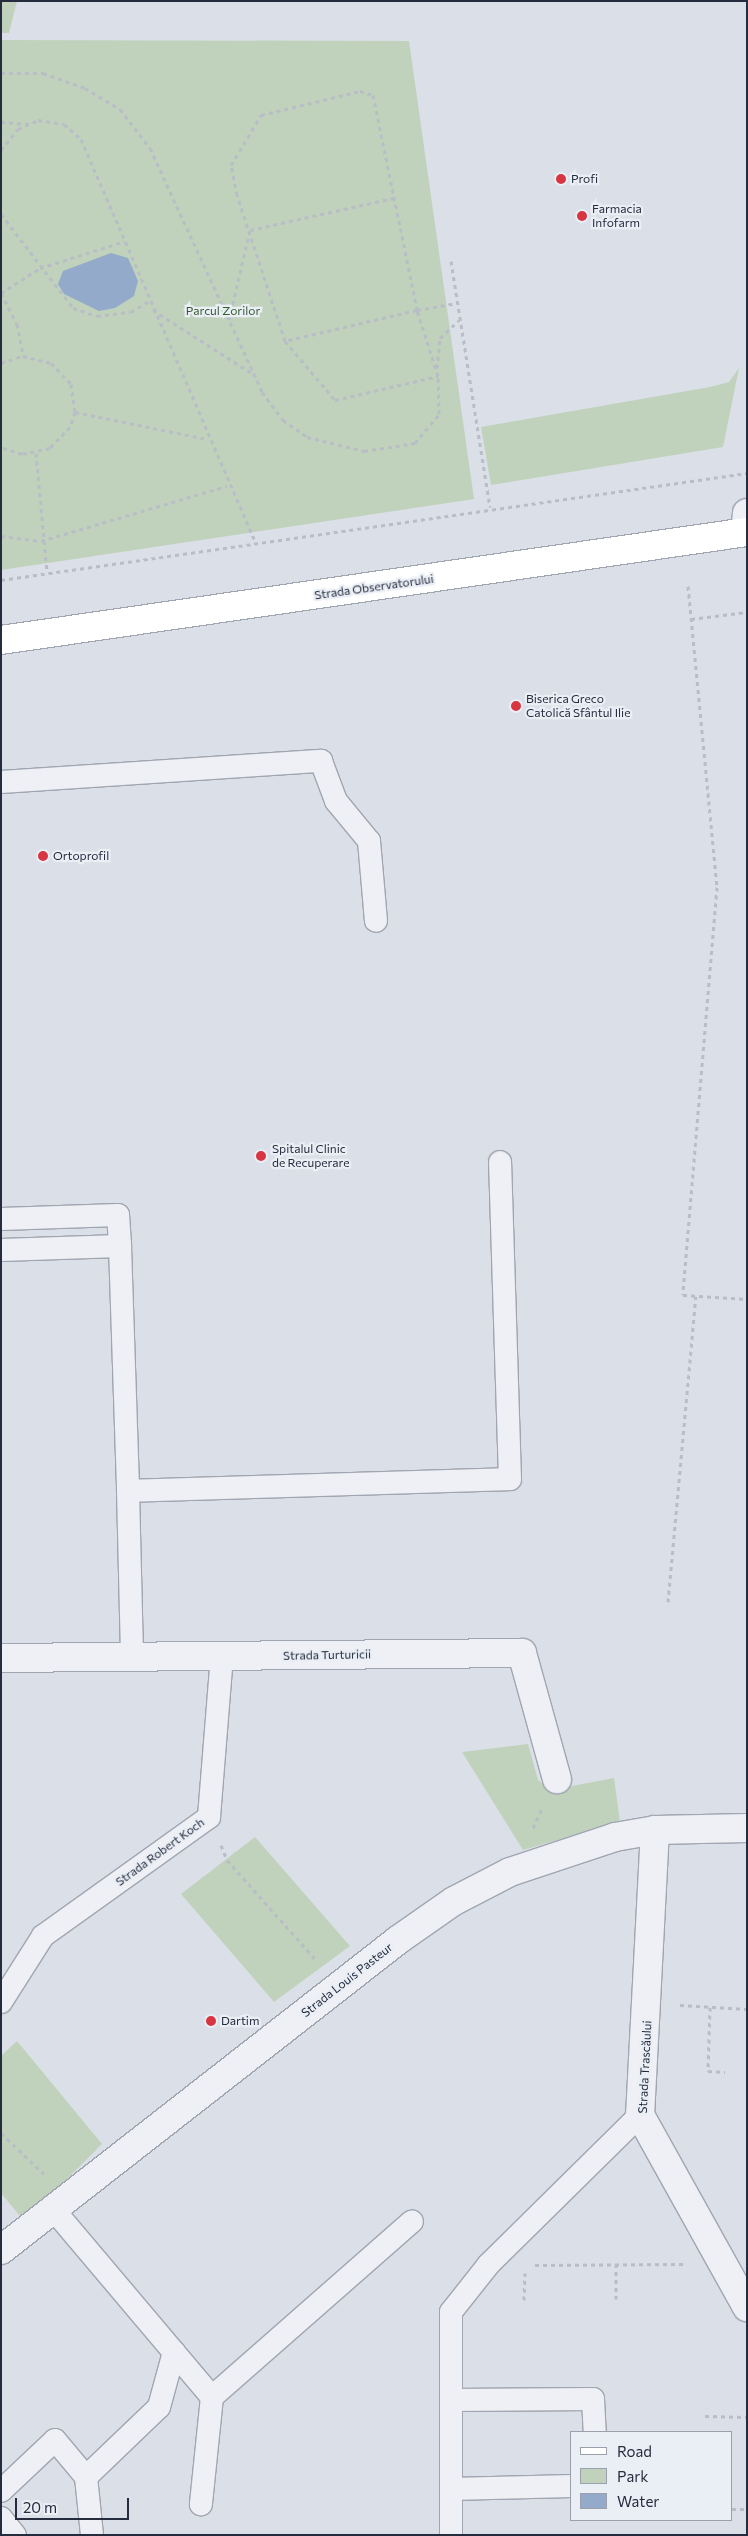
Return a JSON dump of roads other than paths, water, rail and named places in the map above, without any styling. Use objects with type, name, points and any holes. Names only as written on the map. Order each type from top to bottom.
[{"type":"main road","name":"Strada Observatorului","points":[[1,640],[746,525]]},
{"type":"street","name":"Strada Turturicii","points":[[1,1658],[522,1653],[556,1779]]},
{"type":"street","name":"Strada Louis Pasteur","points":[[1,2250],[345,1982],[454,1902],[510,1872],[564,1850],[655,1830],[747,1828]]},
{"type":"street","name":"Strada Trascăului","points":[[655,1830],[640,2115],[747,2307]]},
{"type":"lane","points":[[1,782],[321,761],[336,801],[369,841],[376,921]]},
{"type":"lane","points":[[128,1492],[510,1479],[500,1162]]},
{"type":"lane","points":[[1,1219],[118,1215],[132,1657]]},
{"type":"lane","points":[[1,1250],[120,1246]]},
{"type":"lane","name":"Strada Robert Koch","points":[[1,2002],[43,1936],[209,1817],[222,1657]]},
{"type":"lane","points":[[451,2535],[451,2312],[489,2264],[640,2115]]},
{"type":"lane","points":[[53,2209],[212,2397]]},
{"type":"lane","points":[[201,2504],[212,2397],[412,2221]]},
{"type":"lane","points":[[86,2477],[159,2408],[174,2352]]},
{"type":"lane","points":[[451,2400],[593,2399],[595,2431]]},
{"type":"lane","points":[[1,2491],[55,2440],[86,2477],[92,2535]]},
{"type":"lane","points":[[451,2489],[570,2486]]},
{"type":"lane","points":[[1,2518],[15,2535]]},
{"type":"water","points":[[111,253],[128,258],[138,281],[134,296],[115,308],[99,311],[64,294],[58,284],[63,271]]},
{"type":"place","name":"Profi","points":[[561,179]]},
{"type":"place","name":"Farmacia Infofarm","points":[[582,216]]},
{"type":"place","name":"Biserica Greco Catolică Sfântul Ilie","points":[[516,706]]},
{"type":"place","name":"Ortoprofil","points":[[43,856]]},
{"type":"place","name":"Spitalul Clinic de Recuperare","points":[[261,1156]]},
{"type":"place","name":"Dartim","points":[[211,2021]]},
{"type":"park label","name":"Parcul Zorilor","points":[[223,311]]}]
